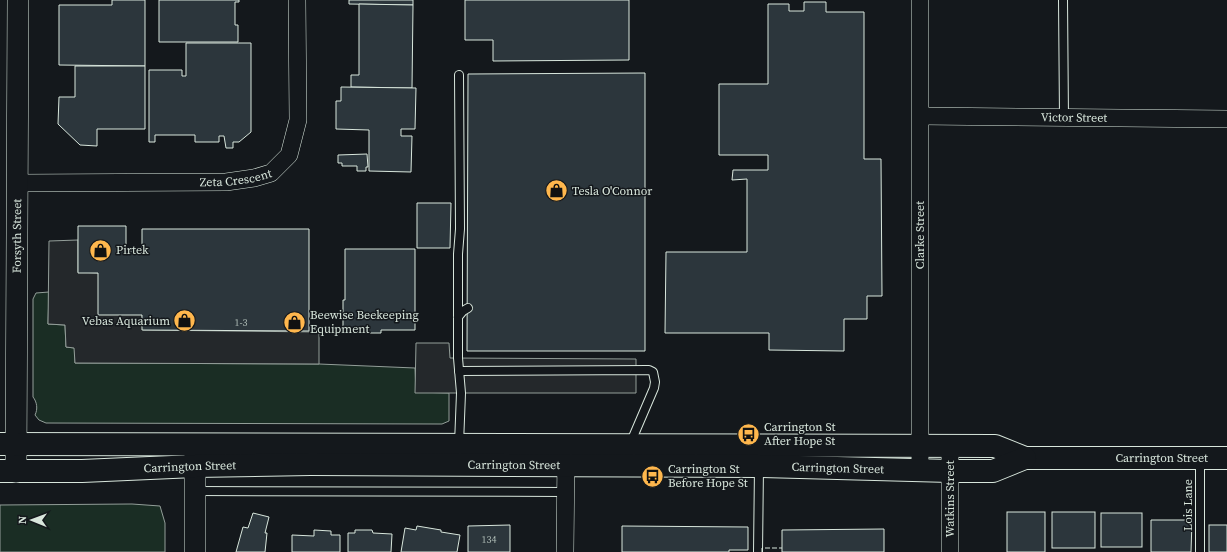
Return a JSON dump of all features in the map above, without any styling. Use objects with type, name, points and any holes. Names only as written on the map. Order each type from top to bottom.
[{"type":"main road","name":"Carrington Street","points":[[8,444],[459,445],[566,455],[759,466],[950,471],[993,471],[1025,458],[1227,458]]},
{"type":"main road","name":"Carrington Street","points":[[8,472],[311,464],[566,455],[630,445],[995,446],[1025,458]]},
{"type":"street","name":"Forsyth Street","points":[[8,472],[17,183],[18,0]]},
{"type":"street","name":"Zeta Crescent","points":[[17,183],[226,182],[254,178],[272,173],[289,155],[298,120],[297,0]]},
{"type":"street","name":"Clarke Street","points":[[920,0],[920,470]]},
{"type":"street","name":"Victor Street","points":[[921,116],[1227,119]]},
{"type":"street","points":[[195,445],[195,552]]},
{"type":"street","name":"Watkins Street","points":[[950,446],[950,552]]},
{"type":"street","points":[[566,455],[566,552]]},
{"type":"lane","points":[[1063,0],[1064,118]]},
{"type":"lane","points":[[459,75],[460,229],[458,254],[458,317],[461,393],[459,445]]},
{"type":"lane","points":[[458,317],[468,308]]},
{"type":"lane","points":[[459,372],[649,370],[653,372],[655,377],[654,388],[630,445]]},
{"type":"lane","name":"Lois Lane","points":[[1200,457],[1200,552]]},
{"type":"lane","points":[[758,552],[759,466]]},
{"type":"lane","points":[[195,491],[566,492]]},
{"type":"green space","points":[[49,292],[48,324],[65,325],[66,347],[75,348],[75,363],[319,364],[415,368],[416,392],[449,393],[449,421],[442,424],[46,423],[39,420],[35,415],[37,406],[33,397],[33,299],[36,293]]},
{"type":"green space","points":[[132,504],[160,506],[165,523],[165,552],[0,552],[0,505]]},
{"type":"shaded area","points":[[78,240],[78,272],[98,273],[142,315],[143,330],[319,332],[319,364],[75,363],[74,348],[66,347],[65,325],[48,324],[49,241]]},
{"type":"shaded area","points":[[416,343],[449,343],[450,358],[636,359],[636,393],[415,393]]},
{"type":"building","points":[[112,0],[145,0],[145,66],[59,65],[59,5],[112,5]]},
{"type":"building","points":[[159,0],[239,0],[239,2],[235,2],[235,25],[238,25],[238,42],[159,42]]},
{"type":"building","points":[[349,0],[413,0],[413,5],[349,4]]},
{"type":"building","points":[[465,0],[629,0],[629,60],[493,61],[493,40],[465,40]]},
{"type":"building","points":[[804,2],[826,2],[826,12],[864,12],[864,159],[881,159],[882,296],[867,296],[867,319],[844,319],[844,351],[769,350],[769,333],[665,333],[666,252],[747,252],[747,179],[732,180],[733,170],[768,170],[768,155],[719,155],[719,84],[768,84],[768,4],[789,4],[789,11],[804,11]]},
{"type":"building","points":[[359,4],[413,5],[412,88],[351,87],[351,75],[359,75]]},
{"type":"building","points":[[186,43],[251,43],[251,132],[239,142],[233,142],[233,148],[226,148],[224,136],[219,136],[219,142],[195,142],[195,135],[155,135],[155,142],[149,142],[149,70],[182,70],[182,76],[186,76]]},
{"type":"building","points":[[75,66],[145,66],[145,129],[97,129],[97,146],[80,145],[58,124],[59,97],[75,97]]},
{"type":"building","name":"Tesla O'Connor","points":[[645,73],[645,351],[467,351],[468,74]]},
{"type":"building","points":[[341,87],[416,88],[415,129],[401,129],[401,136],[412,136],[411,172],[369,171],[369,130],[336,129],[336,101],[341,101]]},
{"type":"building","points":[[367,154],[368,167],[366,167],[366,171],[357,171],[357,166],[342,166],[342,163],[338,163],[338,155]]},
{"type":"building","points":[[417,203],[451,203],[450,248],[417,248]]},
{"type":"building","points":[[78,226],[126,226],[126,251],[142,251],[142,229],[309,229],[309,331],[142,330],[142,315],[98,315],[98,273],[78,273]]},
{"type":"building","points":[[345,249],[415,249],[415,330],[381,330],[381,333],[353,333],[353,331],[343,331],[343,300],[345,300]]},
{"type":"building","points":[[1007,512],[1045,512],[1045,552],[1007,552]]},
{"type":"building","points":[[1052,512],[1095,512],[1095,548],[1052,548]]},
{"type":"building","points":[[253,513],[269,517],[265,533],[267,533],[265,552],[236,552],[243,527],[248,528]]},
{"type":"building","points":[[1101,513],[1142,513],[1142,547],[1101,547]]},
{"type":"building","points":[[1151,520],[1192,520],[1191,552],[1151,552]]},
{"type":"building","points":[[510,525],[510,552],[468,552],[468,526]]},
{"type":"building","points":[[1209,525],[1227,525],[1227,552],[1209,552]]},
{"type":"building","points":[[417,526],[460,535],[457,552],[401,552],[405,528],[416,530]]},
{"type":"building","points":[[622,526],[748,527],[748,550],[729,550],[729,552],[622,552]]},
{"type":"building","points":[[884,529],[884,552],[782,552],[782,530]]},
{"type":"building","points":[[314,530],[331,531],[331,535],[340,535],[340,552],[292,552],[292,535],[314,536]]},
{"type":"building","points":[[355,530],[372,530],[373,533],[392,534],[391,552],[348,552],[348,533],[355,533]]},
{"type":"fence","points":[[762,552],[762,548],[782,548]]},
{"type":"place","name":"Tesla O'Connor","points":[[556,191]]},
{"type":"place","name":"Pirtek","points":[[101,250]]},
{"type":"place","name":"Vebas Aquarium","points":[[185,321]]},
{"type":"place","name":"Beewise Beekeeping Equipment","points":[[295,322]]},
{"type":"place","name":"Carrington St After Hope St","points":[[749,434]]},
{"type":"place","name":"Carrington St Before Hope St","points":[[652,476]]}]
